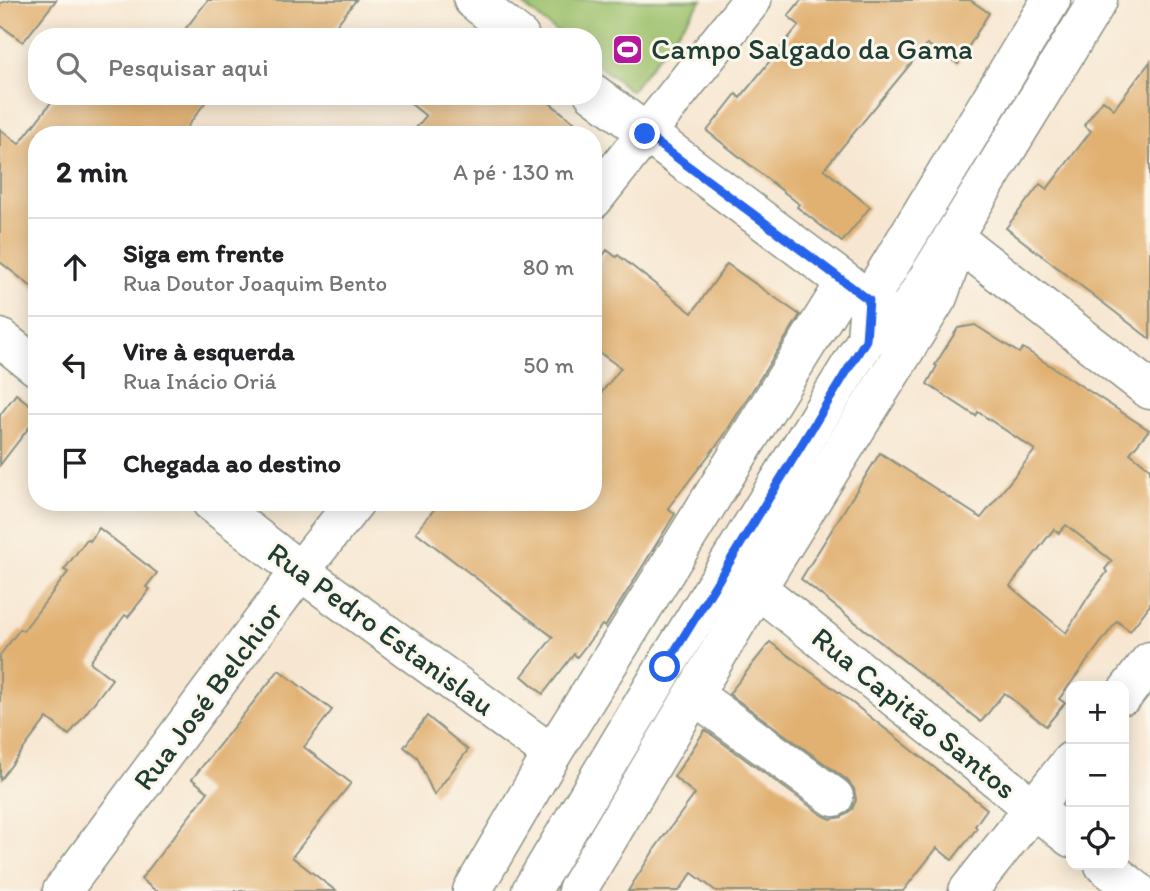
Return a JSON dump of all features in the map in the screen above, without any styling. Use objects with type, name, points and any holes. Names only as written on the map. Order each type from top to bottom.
[{"type":"main road","points":[[473,0],[509,28]]},
{"type":"main road","points":[[602,189],[752,0]]},
{"type":"main road","points":[[472,891],[552,754],[1051,0]]},
{"type":"main road","points":[[531,891],[658,678],[866,340],[910,307],[1098,0]]},
{"type":"main road","points":[[602,100],[857,292],[866,340]]},
{"type":"main road","points":[[953,237],[1150,390]]},
{"type":"main road","points":[[577,891],[757,587],[938,297],[949,267],[953,237]]},
{"type":"main road","points":[[0,338],[28,360]]},
{"type":"main road","name":"Rua Pedro Estanislau","points":[[223,511],[300,571],[552,754]]},
{"type":"main road","name":"Rua José Belchior","points":[[62,891],[300,571],[348,511]]},
{"type":"main road","name":"Rua Capitão Santos","points":[[757,587],[1066,834]]},
{"type":"main road","points":[[1129,688],[1150,661]]},
{"type":"main road","points":[[694,695],[834,797]]},
{"type":"main road","points":[[968,891],[1066,767]]},
{"type":"main road","points":[[1110,870],[1137,891]]},
{"type":"green space","name":"Campo Salgado da Gama","points":[[517,0],[702,0],[631,91],[602,68],[602,28],[552,28]]},
{"type":"building","points":[[12,0],[56,0],[34,28],[28,28],[28,36],[23,42],[0,25],[0,3]]},
{"type":"building","points":[[208,0],[356,0],[334,28],[186,28]]},
{"type":"building","points":[[801,0],[970,0],[989,13],[958,64],[927,44],[824,169],[870,207],[842,242],[707,131],[736,94],[740,98],[799,25],[788,16]]},
{"type":"building","points":[[1150,62],[1150,339],[1006,228],[1040,184],[1047,189],[1091,131],[1084,125],[1103,100],[1114,109]]},
{"type":"building","points":[[49,105],[203,105],[188,126],[33,126]]},
{"type":"building","points":[[412,105],[552,105],[579,126],[418,126],[426,116]]},
{"type":"building","points":[[0,129],[19,144],[28,132],[28,284],[0,262]]},
{"type":"building","points":[[607,250],[616,257],[618,255],[692,313],[727,264],[800,315],[723,437],[668,508],[675,514],[605,627],[602,625],[577,657],[574,654],[543,694],[522,676],[553,637],[416,532],[433,511],[602,511],[602,392],[621,368],[602,354],[602,257]]},
{"type":"building","points":[[975,325],[1019,353],[1023,348],[1149,430],[1130,453],[1150,469],[1150,605],[1130,631],[1117,621],[1072,681],[1066,681],[1066,690],[1059,699],[1065,703],[1046,726],[1004,693],[981,722],[801,579],[880,453],[981,518],[1035,450],[978,412],[976,416],[927,384],[937,366],[935,365],[958,328]],"holes":[[[1066,525],[1112,561],[1105,569],[1107,572],[1066,633],[1010,586],[1054,529],[1059,533]]]},
{"type":"building","points":[[16,394],[28,403],[28,429],[0,465],[0,415]]},
{"type":"building","points":[[99,528],[157,573],[146,587],[150,589],[128,617],[125,615],[90,662],[112,679],[69,735],[47,718],[0,780],[0,655],[20,629],[23,631],[68,572],[64,570],[87,539],[90,541]]},
{"type":"building","points":[[770,642],[987,809],[975,826],[977,828],[952,860],[937,848],[903,891],[716,891],[692,873],[679,891],[628,891],[695,794],[674,777],[705,730],[822,815],[831,819],[842,817],[852,809],[856,800],[854,789],[847,780],[729,694]]},
{"type":"building","points":[[279,670],[332,710],[304,747],[351,783],[292,857],[336,891],[156,891],[141,879],[208,792],[192,779]]},
{"type":"building","points":[[427,716],[468,750],[434,795],[417,757],[404,747]]},
{"type":"place","name":"Campo Salgado da Gama","points":[[628,49]]},
{"type":"route","points":[[645,134],[869,300],[866,340],[665,667]]}]
